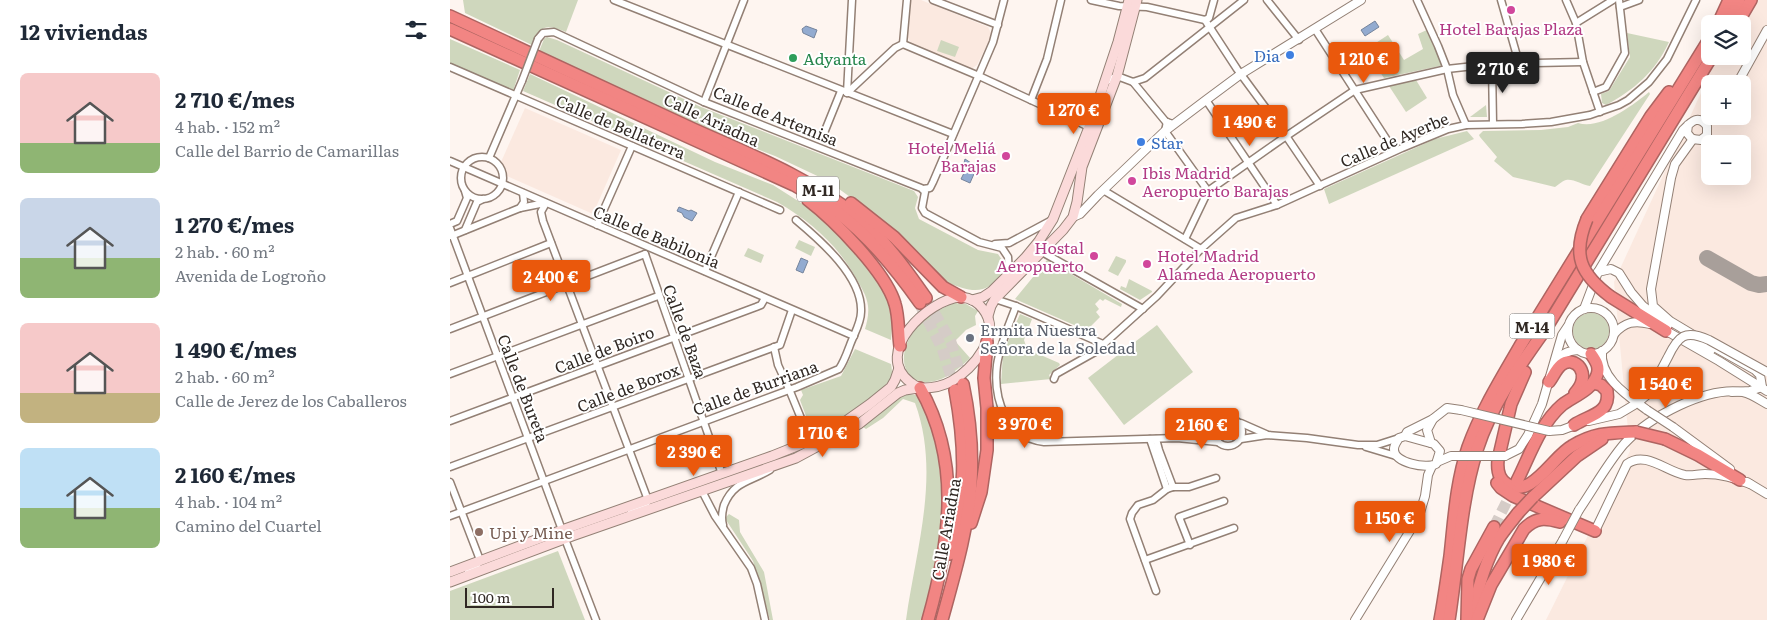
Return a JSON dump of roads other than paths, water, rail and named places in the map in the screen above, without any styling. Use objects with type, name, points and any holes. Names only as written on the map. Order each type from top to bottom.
[{"type":"highway","points":[[1722,15],[1729,0]]},
{"type":"highway","points":[[1733,15],[1740,0]]},
{"type":"highway","points":[[1742,15],[1751,0]]},
{"type":"highway","name":"Calle Ariadna","points":[[450,16],[677,127]]},
{"type":"highway","name":"Calle Ariadna","points":[[450,29],[797,178],[855,215],[884,243],[904,266],[923,301]]},
{"type":"highway","name":"M-14","points":[[1440,620],[1456,502],[1465,456],[1477,425],[1490,397],[1520,346],[1701,52]]},
{"type":"highway","points":[[1666,331],[1611,297],[1591,280],[1582,265],[1580,239],[1587,219],[1651,116],[1683,72],[1696,60]]},
{"type":"highway","name":"M-14","points":[[1449,620],[1466,502],[1478,448],[1501,397],[1546,330],[1708,65]]},
{"type":"highway","points":[[677,127],[757,152],[800,173],[844,198],[894,237],[943,287],[966,298]]},
{"type":"highway","points":[[677,127],[792,190],[828,217],[854,244],[882,279],[895,302],[900,346]]},
{"type":"highway","points":[[1546,330],[1518,385],[1498,438],[1493,460],[1494,476],[1501,488],[1513,496],[1595,531]]},
{"type":"highway","points":[[958,560],[969,533],[981,492],[984,473],[987,443],[984,378],[987,342]]},
{"type":"highway","points":[[1570,399],[1583,392],[1597,377],[1596,353]]},
{"type":"highway","points":[[1517,482],[1546,423],[1556,410],[1580,388],[1584,380],[1583,372],[1573,363],[1563,364],[1549,382]]},
{"type":"highway","points":[[1574,425],[1601,411],[1606,405],[1608,391],[1602,385],[1593,383]]},
{"type":"highway","name":"Calle Ariadna","points":[[932,620],[953,542],[961,502],[964,456],[959,387],[971,432],[971,477],[967,514],[958,560],[942,620]]},
{"type":"highway","points":[[919,388],[936,422],[946,470],[948,498],[947,531],[942,564],[928,620]]},
{"type":"highway","points":[[1504,426],[1497,468],[1503,481],[1515,488],[1530,485],[1570,446],[1592,436],[1610,432],[1636,432],[1665,439],[1698,455],[1745,482]]},
{"type":"highway","points":[[1472,620],[1475,602],[1486,567],[1499,539],[1518,513],[1588,446],[1618,432]]},
{"type":"highway","points":[[1477,620],[1491,585],[1524,529],[1530,523],[1540,518],[1548,518],[1573,526],[1582,526]]},
{"type":"highway","points":[[1467,620],[1468,580],[1494,527]]},
{"type":"main road","points":[[988,316],[995,299],[1064,229],[1073,217],[1078,199],[1082,167],[1117,76],[1133,3]]},
{"type":"main road","points":[[450,580],[648,500],[812,440],[846,421],[891,387],[899,368],[900,346],[911,326],[922,314],[940,302],[983,297],[992,291],[1033,249],[1053,219],[1089,127],[1133,3]]},
{"type":"main road","points":[[1065,190],[1074,194],[1078,199]]},
{"type":"main road","points":[[1058,208],[1073,217]]},
{"type":"main road","points":[[450,572],[480,560],[563,534],[608,524],[775,466],[812,450],[846,432],[870,416],[898,393],[919,388],[934,388],[945,384],[960,375],[976,360],[987,342],[990,326],[988,316],[982,307],[966,298]]},
{"type":"main road","points":[[899,368],[906,379],[919,388]]},
{"type":"main road","points":[[702,491],[702,486],[721,478],[722,474]]},
{"type":"street","points":[[704,102],[744,0]]},
{"type":"street","points":[[822,138],[844,92],[852,0]]},
{"type":"street","points":[[903,44],[907,0]]},
{"type":"street","points":[[933,0],[998,25]]},
{"type":"street","points":[[1004,0],[994,42],[933,182],[930,188],[923,189],[925,196],[922,208],[925,213],[984,244],[1002,248],[1006,252],[1009,261],[1010,274]]},
{"type":"street","points":[[1031,100],[1047,59],[1061,0]]},
{"type":"street","points":[[1091,0],[1119,6],[1133,3],[1205,20],[1320,186]]},
{"type":"street","points":[[1133,82],[1145,78],[1244,0]]},
{"type":"street","points":[[1267,0],[1299,40]]},
{"type":"street","points":[[1073,217],[1080,214],[1165,131],[1206,100],[1241,74],[1299,40],[1361,0]]},
{"type":"street","points":[[1416,0],[1427,20],[1447,69],[1453,95],[1466,125]]},
{"type":"street","points":[[1501,0],[1518,63]]},
{"type":"street","points":[[1566,0],[1576,23],[1583,62],[1600,112]]},
{"type":"street","points":[[1576,23],[1613,0]]},
{"type":"street","points":[[1593,92],[1606,87],[1626,53],[1620,3],[1639,0]]},
{"type":"street","name":"Calle de Ayerbe","points":[[1054,379],[1056,374],[1088,357],[1143,309],[1200,249],[1236,218],[1277,205],[1429,136],[1466,125],[1551,122],[1600,112],[1628,100],[1660,68],[1678,39],[1696,0]]},
{"type":"street","points":[[617,1],[953,134]]},
{"type":"street","points":[[1205,20],[1209,18],[1214,1]]},
{"type":"street","points":[[1214,1],[1215,8],[1221,13],[1228,13]]},
{"type":"street","points":[[1315,29],[1394,151]]},
{"type":"street","points":[[1742,75],[1767,30]]},
{"type":"street","name":"Calle de Artemisa","points":[[515,95],[538,39],[543,33],[554,32],[704,102],[923,189]]},
{"type":"street","points":[[844,92],[895,48],[903,44],[1089,127]]},
{"type":"street","points":[[1185,239],[1208,190],[1355,90],[1447,69],[1492,64],[1583,62]]},
{"type":"street","points":[[1492,64],[1493,124]]},
{"type":"street","name":"Calle de Bellaterra","points":[[450,68],[780,210]]},
{"type":"street","points":[[1105,82],[1117,76],[1133,82],[1167,122],[1177,122]]},
{"type":"street","points":[[489,158],[515,95]]},
{"type":"street","points":[[1206,100],[1277,205]]},
{"type":"street","points":[[1584,309],[1598,272],[1683,130],[1694,120],[1701,120]]},
{"type":"street","points":[[1167,122],[1165,131],[1208,190]]},
{"type":"street","points":[[1688,125],[1687,133],[1692,139]]},
{"type":"street","points":[[1670,152],[1692,139],[1701,140],[1705,138],[1708,132],[1708,125]]},
{"type":"street","points":[[1692,139],[1675,164],[1671,178],[1650,288],[1651,300],[1653,306],[1670,321],[1755,370],[1760,374],[1765,385]]},
{"type":"street","points":[[597,225],[632,146]]},
{"type":"street","points":[[450,224],[457,222],[467,198],[461,180],[463,168],[474,158],[489,158],[499,166],[502,172],[501,184],[495,194],[477,202],[464,230]]},
{"type":"street","name":"Calle de Babilonia","points":[[450,162],[854,336]]},
{"type":"street","points":[[1103,190],[1200,249]]},
{"type":"street","points":[[466,191],[470,195],[483,198]]},
{"type":"street","points":[[705,271],[739,192]]},
{"type":"street","points":[[520,208],[524,202],[523,193]]},
{"type":"street","points":[[451,233],[464,230],[520,208],[546,203]]},
{"type":"street","points":[[546,203],[541,212],[551,243],[648,500],[646,505],[617,517],[608,524]]},
{"type":"street","points":[[984,244],[1006,244],[1053,219]]},
{"type":"street","points":[[796,220],[817,237],[838,259],[856,288],[861,301],[862,311],[854,336]]},
{"type":"street","name":"Calle de Bureta","points":[[451,233],[596,620]]},
{"type":"street","points":[[450,282],[551,243]]},
{"type":"street","points":[[450,329],[645,254],[648,246]]},
{"type":"street","points":[[1042,252],[1143,309]]},
{"type":"street","name":"Calle de Baza","points":[[645,254],[658,296],[722,474]]},
{"type":"street","points":[[1598,272],[1611,269],[1619,272],[1631,292],[1657,318],[1765,385]]},
{"type":"street","points":[[1553,367],[1559,356],[1565,352],[1578,350],[1596,353],[1612,341],[1614,326],[1606,313],[1592,302],[1590,289]]},
{"type":"street","points":[[450,374],[658,296]]},
{"type":"street","name":"Calle de Boiro","points":[[450,421],[756,307],[761,305],[765,298]]},
{"type":"street","points":[[995,299],[1016,306],[1103,344]]},
{"type":"street","points":[[1016,306],[1000,352],[996,381],[1007,420],[1014,430],[1030,440],[1044,442],[1189,439],[1218,442],[1223,445],[1232,446],[1241,439],[1267,434],[1358,445],[1377,445],[1402,437],[1431,443],[1438,446],[1440,451],[1455,456],[1505,456],[1519,449],[1525,442],[1542,404],[1562,335],[1574,316],[1584,309],[1599,309]]},
{"type":"street","points":[[792,310],[780,345],[774,347],[778,365],[790,389],[807,433],[812,440]]},
{"type":"street","points":[[1614,334],[1624,324],[1636,322],[1649,324],[1666,331],[1765,385]]},
{"type":"street","points":[[1568,326],[1569,340],[1578,350]]},
{"type":"street","points":[[1641,400],[1647,395],[1675,342],[1681,337],[1690,334],[1698,335],[1767,372]]},
{"type":"street","name":"Calle de Burriana","points":[[450,516],[839,369],[854,336]]},
{"type":"street","name":"Calle de Borox","points":[[450,467],[774,347]]},
{"type":"street","points":[[1596,353],[1610,378],[1630,398],[1673,427],[1745,482],[1767,494]]},
{"type":"street","points":[[1516,620],[1579,510],[1607,466],[1625,443],[1650,421],[1687,402],[1711,394],[1750,391],[1765,385]]},
{"type":"street","points":[[1732,392],[1748,394],[1767,404]]},
{"type":"street","points":[[1396,456],[1394,448],[1407,432],[1433,420],[1447,408],[1549,431],[1562,430],[1574,425],[1619,414],[1634,406]]},
{"type":"street","points":[[1189,439],[1204,434],[1226,417],[1231,417],[1267,434]]},
{"type":"street","points":[[1431,443],[1427,430],[1433,420]]},
{"type":"street","points":[[1239,422],[1243,431],[1241,439]]},
{"type":"street","points":[[1215,426],[1214,435],[1218,442]]},
{"type":"street","points":[[1153,439],[1170,488]]},
{"type":"street","points":[[1358,445],[1396,456],[1401,460],[1418,465],[1435,464],[1455,456]]},
{"type":"street","points":[[1355,620],[1414,526],[1440,451]]},
{"type":"street","points":[[1595,531],[1627,464],[1631,461],[1649,460],[1683,474],[1715,474],[1745,482]]},
{"type":"street","points":[[1418,465],[1427,486]]},
{"type":"street","points":[[724,526],[722,518],[723,508],[736,487],[770,471],[775,466]]},
{"type":"street","points":[[1156,591],[1130,519],[1132,513],[1138,506],[1153,500],[1170,488],[1189,487],[1216,478]]},
{"type":"street","points":[[450,482],[480,560],[474,568],[450,580]]},
{"type":"street","points":[[702,491],[751,568],[757,584],[765,619],[756,620]]},
{"type":"street","points":[[1190,545],[1179,517],[1224,501]]},
{"type":"street","points":[[708,503],[723,508]]},
{"type":"street","points":[[1145,560],[1234,528]]},
{"type":"street","points":[[1360,620],[1366,604]]},
{"type":"water","points":[[1375,21],[1379,27],[1365,36],[1361,30]]},
{"type":"water","points":[[806,26],[817,30],[814,38],[803,33],[802,29]]},
{"type":"water","points":[[965,159],[977,167],[970,183],[961,179],[966,169],[970,167],[964,163]]},
{"type":"water","points":[[679,207],[697,213],[692,221],[677,211]]},
{"type":"water","points":[[801,258],[808,261],[803,273],[796,270]]},
{"type":"tunnel","points":[[926,298],[951,342],[963,384]]},
{"type":"tunnel","points":[[920,305],[942,348],[955,389]]},
{"type":"tunnel","points":[[1494,527],[1515,485]]},
{"type":"place","name":"Hotel Barajas Plaza","points":[[1511,10]]},
{"type":"place","name":"Dia","points":[[1290,55]]},
{"type":"place","name":"Adyanta","points":[[793,58]]},
{"type":"place","name":"Star","points":[[1141,142]]},
{"type":"place","name":"Hotel Meliá Barajas","points":[[1006,156]]},
{"type":"place","name":"Ibis Madrid Aeropuerto Barajas","points":[[1132,181]]},
{"type":"place","name":"Hostal Aeropuerto","points":[[1094,256]]},
{"type":"place","name":"Hotel Madrid Alameda Aeropuerto","points":[[1147,264]]},
{"type":"place","name":"Ermita Nuestra Señora de la Soledad","points":[[970,338]]},
{"type":"place","name":"Upi y Mine","points":[[479,532]]}]
